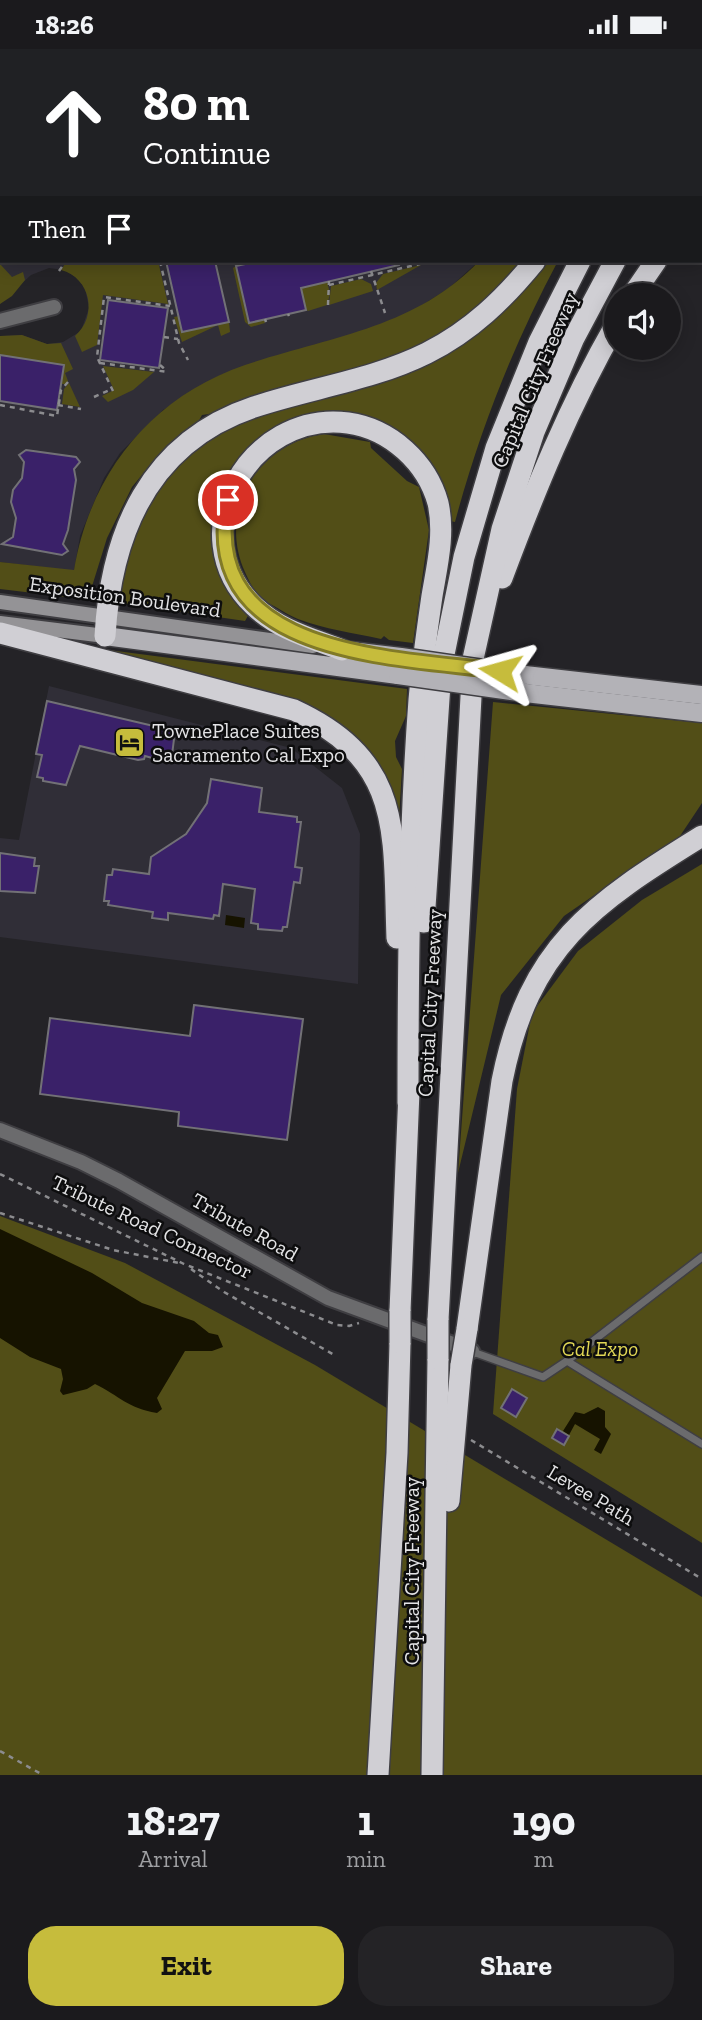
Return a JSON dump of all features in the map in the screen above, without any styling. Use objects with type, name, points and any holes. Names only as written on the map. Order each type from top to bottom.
[{"type":"highway","points":[[106,626],[110,580],[131,514],[156,475],[186,445],[218,423],[253,407],[386,369],[441,345],[493,307],[533,263]]},
{"type":"highway","name":"Capital City Freeway","points":[[378,1775],[397,1453],[408,1103],[443,657],[464,557],[496,448],[538,342],[579,263]]},
{"type":"highway","name":"Capital City Freeway","points":[[432,1775],[438,1320],[473,659],[502,529],[534,432],[574,338],[614,263]]},
{"type":"highway","points":[[641,283],[655,263]]},
{"type":"highway","points":[[473,659],[537,483],[583,382],[604,345]]},
{"type":"highway","points":[[342,650],[282,627],[253,605],[234,578],[225,547],[228,500],[244,468],[269,442],[284,433],[316,423],[351,423],[369,428],[401,446],[424,472],[440,515],[440,542],[424,646],[417,726],[408,989],[408,1103]]},
{"type":"highway","points":[[0,633],[294,710],[327,725],[366,763],[388,809],[394,845],[405,1157]]},
{"type":"highway","points":[[435,1656],[467,1358],[467,1329],[502,1081],[510,1043],[526,1003],[551,958],[580,921],[614,893],[701,836]]},
{"type":"main road","name":"Exposition Boulevard","points":[[0,602],[106,626],[525,684],[702,713]]},
{"type":"main road","name":"Exposition Boulevard","points":[[0,623],[106,626],[342,650],[399,666]]},
{"type":"main road","name":"Exposition Boulevard","points":[[525,684],[702,695]]},
{"type":"street","points":[[0,320],[54,307]]},
{"type":"street","name":"Tribute Road","points":[[0,1130],[119,1181],[328,1298],[467,1358]]},
{"type":"lane","points":[[467,1358],[543,1377],[702,1257]]},
{"type":"lane","points":[[566,1361],[702,1444]]},
{"type":"path","points":[[59,271],[65,263]]},
{"type":"path","points":[[160,263],[170,313],[188,360]]},
{"type":"path","points":[[328,305],[329,283],[424,263]]},
{"type":"path","points":[[371,273],[385,313]]},
{"type":"path","points":[[163,277],[169,275]]},
{"type":"path","points":[[94,397],[113,390],[97,357],[104,297],[170,306]]},
{"type":"path","points":[[170,313],[178,315]]},
{"type":"path","points":[[164,337],[178,339]]},
{"type":"path","points":[[100,363],[168,372],[160,365]]},
{"type":"path","points":[[0,405],[57,416],[61,390],[68,382]]},
{"type":"path","points":[[58,405],[80,409]]},
{"type":"path","points":[[35,413],[36,407]]},
{"type":"path","name":"Tribute Road Connector","points":[[0,1174],[184,1264],[337,1325],[358,1324],[361,1312]]},
{"type":"path","points":[[0,1213],[113,1250],[184,1264],[224,1292],[336,1356]]},
{"type":"path","name":"Levee Path","points":[[465,1437],[702,1579]]},
{"type":"path","points":[[0,1751],[43,1775]]},
{"type":"shaded area","points":[[1,263],[477,263],[449,288],[410,313],[364,331],[221,375],[163,410],[120,453],[104,478],[80,536],[74,571],[0,562],[0,336],[22,335],[47,344],[63,342],[81,331],[89,308],[85,288],[76,277],[64,270],[49,268],[31,275],[0,304]]},
{"type":"shaded area","points":[[49,686],[291,748],[342,788],[360,834],[358,984],[0,937],[0,838],[19,840]]},
{"type":"shaded area","points":[[226,915],[245,918],[244,928],[225,925]]},
{"type":"shaded area","points":[[0,1229],[92,1273],[142,1303],[194,1321],[209,1333],[218,1335],[223,1347],[212,1351],[185,1351],[157,1398],[162,1409],[157,1413],[131,1405],[95,1384],[87,1389],[63,1395],[60,1391],[63,1379],[61,1369],[30,1357],[0,1338]]},
{"type":"shaded area","points":[[598,1407],[605,1411],[605,1427],[611,1434],[601,1454],[594,1450],[600,1439],[575,1424],[569,1435],[563,1431],[575,1412],[584,1414]]},
{"type":"green space","points":[[66,263],[158,263],[168,304],[103,295],[97,345],[82,352],[75,336],[87,318],[88,299],[79,281],[61,270]]},
{"type":"green space","points":[[295,263],[309,263],[314,284],[327,281],[330,294],[327,305],[308,311],[305,308]]},
{"type":"green space","points":[[477,263],[523,263],[496,292],[467,316],[406,351],[202,415],[196,426],[159,454],[132,487],[107,538],[89,596],[75,598],[0,589],[0,562],[74,570],[82,535],[94,502],[110,471],[130,443],[181,397],[211,379],[245,365],[370,328],[399,316],[428,302],[454,284]]},
{"type":"green space","points":[[539,263],[557,263],[499,389],[455,522],[450,521],[440,483],[340,413],[295,419],[261,437],[232,469],[221,495],[249,614],[245,621],[122,603],[120,591],[130,537],[166,474],[219,429],[383,376]]},
{"type":"green space","points":[[0,264],[12,277],[23,272],[25,280],[12,296],[0,304]]},
{"type":"green space","points":[[421,265],[377,290],[376,283],[383,274]]},
{"type":"green space","points":[[236,266],[248,323],[264,319],[265,323],[251,327],[245,322],[233,268]]},
{"type":"green space","points":[[361,279],[371,284],[373,291],[329,305],[331,286]]},
{"type":"green space","points":[[179,316],[182,332],[229,322],[230,332],[221,336],[218,325],[182,342],[174,317]]},
{"type":"green space","points":[[22,335],[47,344],[61,343],[73,369],[65,373],[68,381],[65,384],[61,384],[63,365],[0,355],[0,336]]},
{"type":"green space","points":[[103,366],[154,372],[133,390],[108,402],[102,396],[114,390]]},
{"type":"green space","points":[[69,383],[80,407],[62,404],[64,389]]},
{"type":"green space","points":[[324,434],[370,442],[371,448],[407,481],[419,487],[429,530],[413,643],[389,640],[384,636],[381,639],[339,631],[298,619],[259,597],[245,572],[238,549],[236,526],[240,503],[249,483],[263,465],[280,451],[301,440]]},
{"type":"green space","points":[[109,650],[407,689],[406,716],[395,741],[396,757],[402,769],[398,836],[364,746],[333,719],[300,704]]},
{"type":"green space","points":[[493,702],[702,723],[702,803],[680,836],[564,916],[501,995],[458,1173]]},
{"type":"green space","name":"Cal Expo","points":[[702,864],[702,1543],[493,1414],[517,1089],[532,1013],[578,951],[642,900]]},
{"type":"green space","points":[[0,1216],[125,1263],[315,1365],[702,1597],[702,1775],[0,1775]]},
{"type":"building","points":[[166,263],[215,263],[229,322],[182,332]]},
{"type":"building","points":[[250,263],[399,265],[301,288],[306,310],[249,323],[236,266]]},
{"type":"building","points":[[108,300],[168,308],[159,368],[100,360]]},
{"type":"building","points":[[0,355],[64,365],[57,410],[0,401]]},
{"type":"building","points":[[26,450],[76,457],[80,462],[74,469],[76,480],[68,530],[63,544],[68,551],[62,555],[2,544],[13,537],[16,518],[11,502],[13,490],[22,478],[24,462],[19,455]]},
{"type":"building","name":"TownePlace Suites Sacramento Cal Expo","points":[[47,701],[175,731],[172,755],[167,762],[145,756],[144,759],[138,760],[80,746],[66,785],[43,781],[43,778],[37,777],[42,755],[36,754]]},
{"type":"building","points":[[211,779],[262,788],[259,812],[297,817],[297,822],[301,822],[295,867],[302,868],[300,883],[294,882],[287,927],[283,927],[282,931],[258,929],[258,924],[251,923],[255,889],[223,884],[219,916],[214,915],[213,919],[168,913],[168,920],[152,918],[153,912],[108,905],[109,901],[104,901],[107,875],[112,875],[113,869],[149,874],[151,857],[186,834],[207,803]]},
{"type":"building","points":[[0,853],[35,858],[34,866],[39,866],[35,893],[0,891]]},
{"type":"building","points":[[194,1005],[303,1019],[287,1140],[178,1126],[179,1112],[40,1094],[50,1018],[190,1036]]},
{"type":"building","points":[[512,1389],[527,1398],[516,1417],[501,1408]]},
{"type":"building","points":[[557,1429],[569,1436],[564,1445],[552,1438]]},
{"type":"place","name":"TownePlace Suites Sacramento Cal Expo","points":[[129,743]]},
{"type":"route","points":[[228,500],[224,529],[225,547],[234,578],[253,605],[282,627],[342,650],[500,671]]}]
